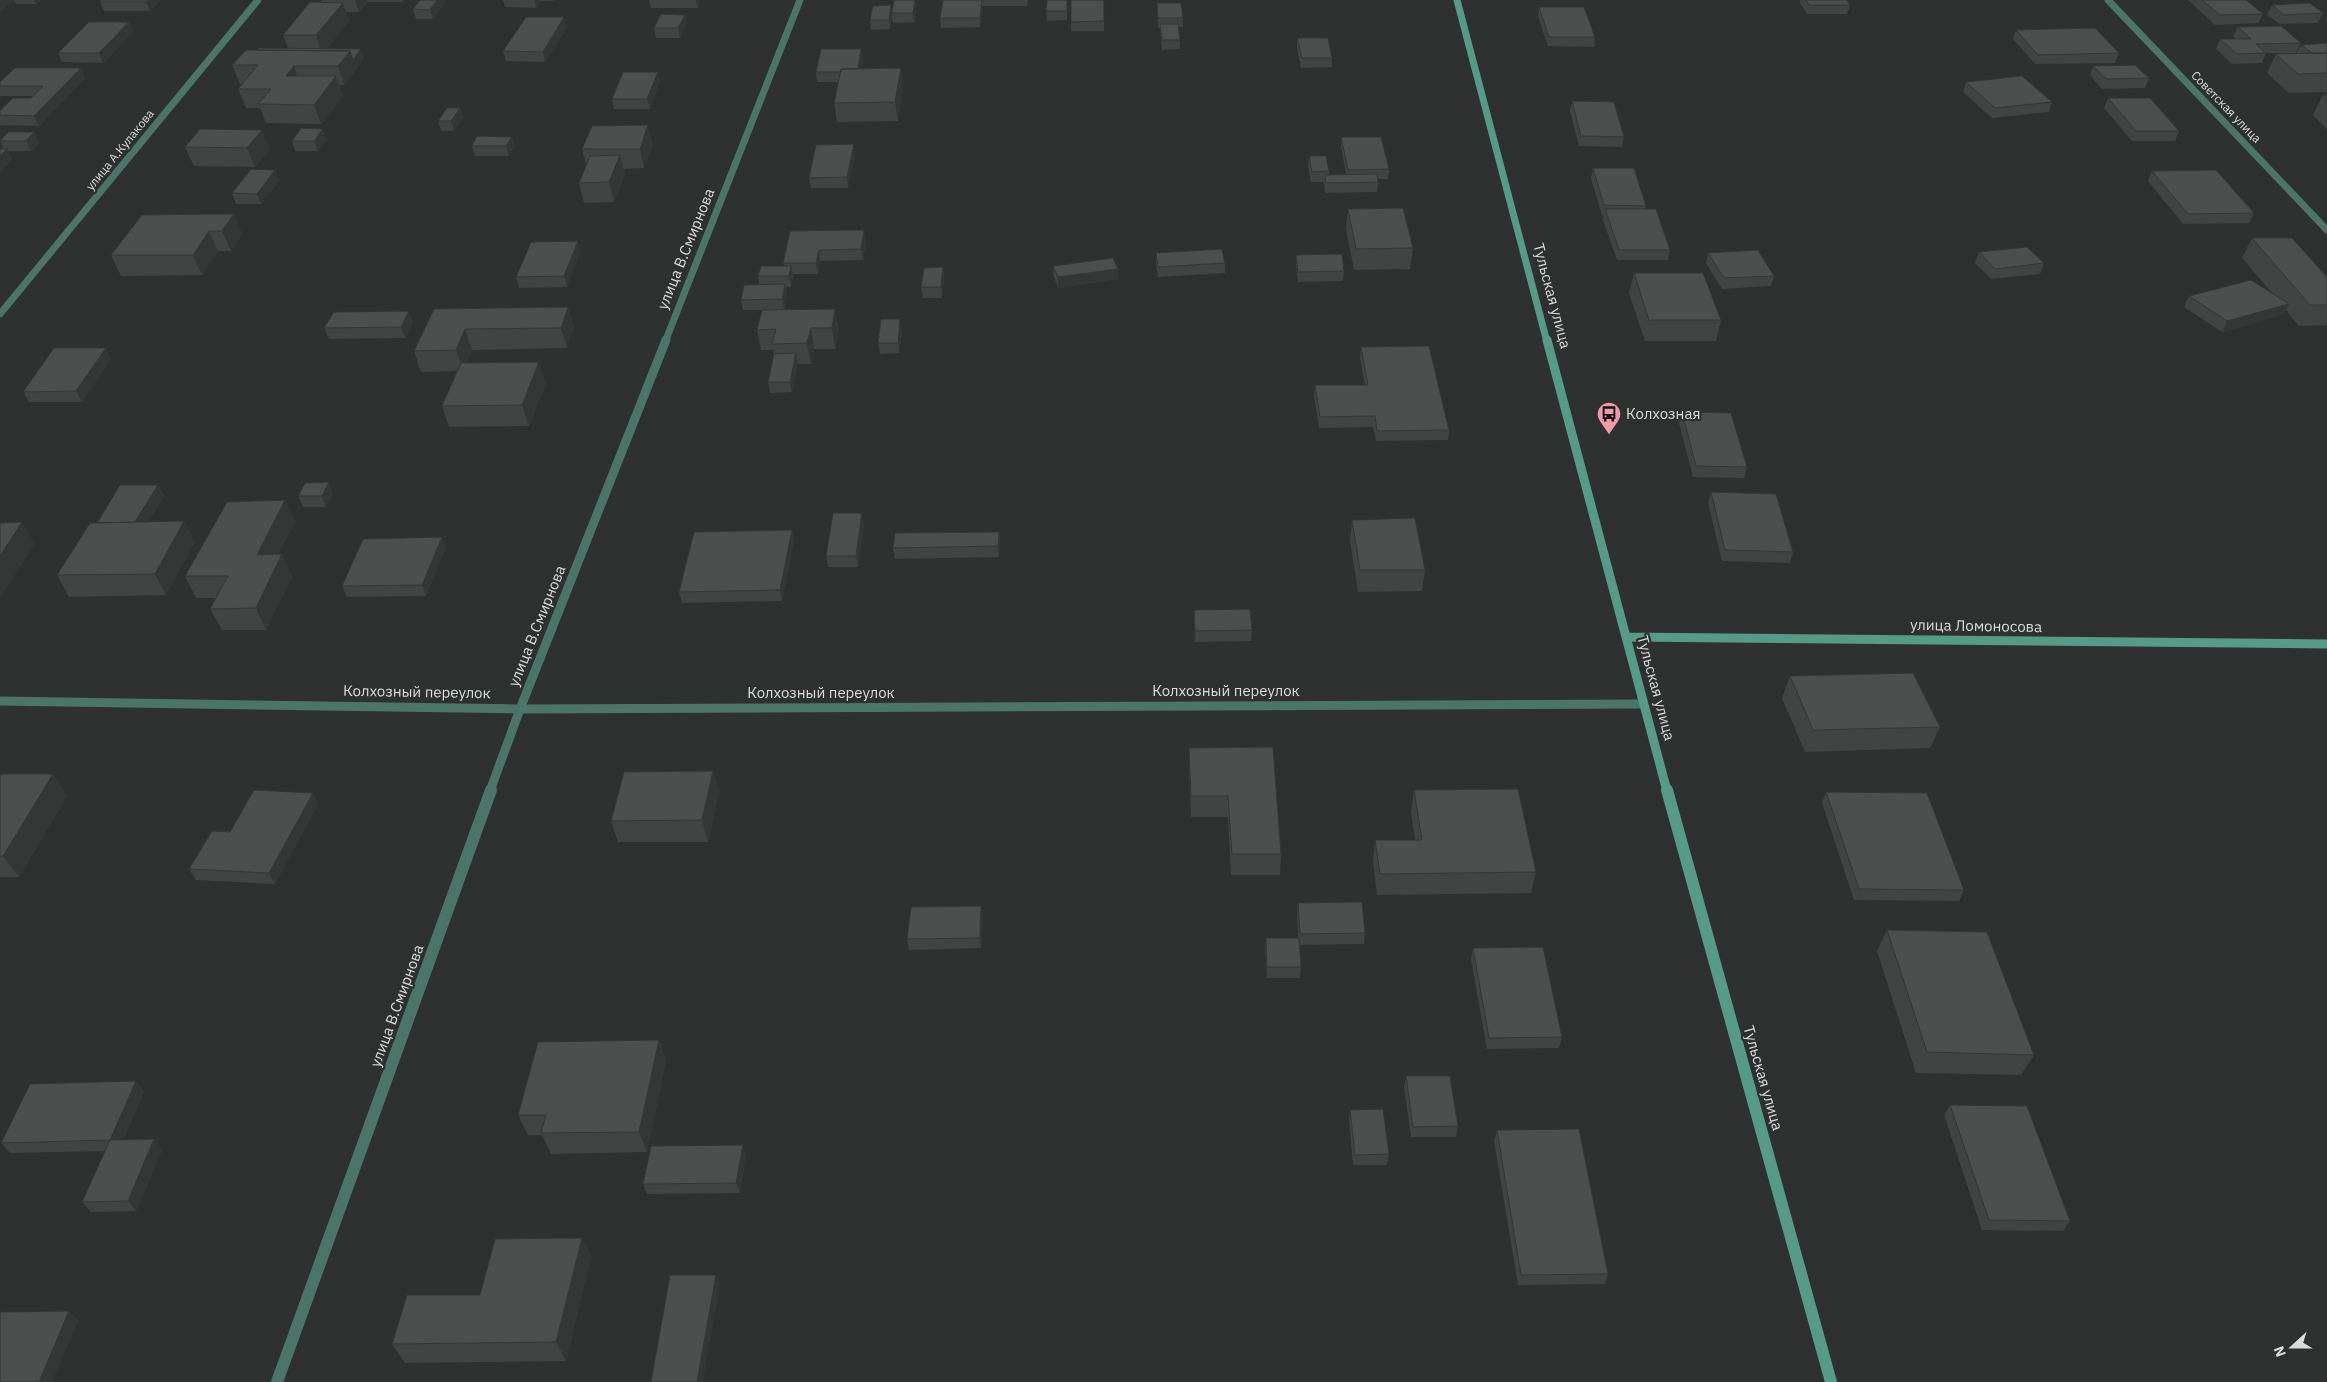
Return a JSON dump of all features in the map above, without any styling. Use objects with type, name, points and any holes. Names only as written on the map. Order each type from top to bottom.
[{"type":"main road","name":"Тульская улица","points":[[1457,0],[1643,704],[1831,1382]]},
{"type":"main road","name":"улица Ломоносова","points":[[1626,638],[2327,644]]},
{"type":"street","name":"улица А.Кулакова","points":[[0,314],[258,0]]},
{"type":"street","name":"улица В.Смирнова","points":[[277,1382],[520,709],[800,0]]},
{"type":"street","name":"Советская улица","points":[[2108,0],[2327,230]]},
{"type":"street","name":"Колхозный переулок","points":[[0,700],[520,709],[1643,704]]},
{"type":"building","points":[[101,0],[148,0],[146,2],[100,2]]},
{"type":"building","points":[[420,0],[437,0],[430,10],[413,9]]},
{"type":"building","points":[[894,0],[915,0],[913,13],[892,13]]},
{"type":"building","points":[[943,0],[982,0],[980,18],[940,18]]},
{"type":"building","points":[[1047,0],[1067,0],[1067,11],[1046,11]]},
{"type":"building","points":[[1071,0],[1104,0],[1104,21],[1071,22]]},
{"type":"building","points":[[1806,0],[1847,0],[1850,5],[1809,5]]},
{"type":"building","points":[[2202,0],[2246,0],[2263,14],[2220,15]]},
{"type":"building","points":[[310,2],[343,3],[316,35],[283,35]]},
{"type":"building","points":[[1157,3],[1181,3],[1183,18],[1158,18]]},
{"type":"building","points":[[2310,3],[2323,13],[2284,15],[2272,5]]},
{"type":"building","points":[[891,5],[889,20],[870,20],[873,6]]},
{"type":"building","points":[[1539,7],[1584,7],[1595,37],[1549,37]]},
{"type":"building","points":[[661,14],[685,15],[678,28],[654,28]]},
{"type":"building","points":[[526,17],[564,17],[543,52],[503,51]]},
{"type":"building","points":[[89,22],[129,22],[99,53],[58,53]]},
{"type":"building","points":[[1160,24],[1178,24],[1180,40],[1162,40]]},
{"type":"building","points":[[2281,26],[2301,43],[2256,44],[2266,53],[2237,54],[2220,39],[2251,39],[2238,27]]},
{"type":"building","points":[[2095,28],[2119,53],[2038,55],[2016,30]]},
{"type":"building","points":[[1297,38],[1328,38],[1332,58],[1302,58]]},
{"type":"building","points":[[2327,43],[2327,53],[2312,53],[2301,45]]},
{"type":"building","points":[[259,48],[361,49],[353,60],[350,51],[257,50]]},
{"type":"building","points":[[821,49],[861,49],[858,69],[841,69],[841,72],[816,72]]},
{"type":"building","points":[[246,50],[350,51],[338,66],[294,66],[286,76],[336,76],[314,105],[258,104],[271,89],[238,89],[258,65],[232,65]]},
{"type":"building","points":[[2327,53],[2327,73],[2298,74],[2276,54]]},
{"type":"building","points":[[2135,65],[2149,78],[2106,79],[2093,66]]},
{"type":"building","points":[[15,68],[81,68],[34,116],[0,115],[0,111],[13,98],[31,98],[43,86],[0,86],[0,82]]},
{"type":"building","points":[[901,68],[895,102],[834,103],[841,69]]},
{"type":"building","points":[[623,72],[658,72],[647,99],[612,99]]},
{"type":"building","points":[[2022,76],[2052,102],[1995,108],[1966,82]]},
{"type":"building","points":[[2108,98],[2150,98],[2179,131],[2136,131]]},
{"type":"building","points":[[1572,101],[1614,102],[1624,137],[1581,136]]},
{"type":"building","points":[[447,108],[460,108],[451,121],[438,121]]},
{"type":"building","points":[[648,125],[640,149],[582,149],[592,126]]},
{"type":"building","points":[[301,128],[323,129],[314,141],[292,141]]},
{"type":"building","points":[[200,129],[262,130],[247,148],[185,147]]},
{"type":"building","points":[[8,132],[34,132],[26,141],[0,141]]},
{"type":"building","points":[[477,136],[512,137],[506,146],[472,146]]},
{"type":"building","points":[[1341,137],[1381,137],[1389,169],[1348,170]]},
{"type":"building","points":[[854,144],[847,177],[809,178],[816,145]]},
{"type":"building","points":[[0,149],[7,149],[0,156]]},
{"type":"building","points":[[620,155],[609,182],[579,183],[590,156]]},
{"type":"building","points":[[1309,156],[1326,156],[1329,171],[1312,172]]},
{"type":"building","points":[[1593,168],[1634,168],[1646,206],[1604,205]]},
{"type":"building","points":[[251,169],[275,170],[257,194],[232,193]]},
{"type":"building","points":[[2216,170],[2254,213],[2188,214],[2152,171]]},
{"type":"building","points":[[1377,174],[1378,182],[1326,183],[1325,175]]},
{"type":"building","points":[[1403,208],[1413,248],[1356,249],[1348,209]]},
{"type":"building","points":[[1605,209],[1656,209],[1670,250],[1619,250]]},
{"type":"building","points":[[234,214],[222,231],[209,231],[193,255],[111,255],[142,215]]},
{"type":"building","points":[[864,230],[861,249],[819,250],[816,263],[783,263],[790,231]]},
{"type":"building","points":[[2252,238],[2292,238],[2327,277],[2327,305],[2310,305]]},
{"type":"building","points":[[578,241],[564,276],[516,277],[531,242]]},
{"type":"building","points":[[2027,247],[2044,263],[1995,269],[1979,252]]},
{"type":"building","points":[[1222,249],[1225,263],[1158,267],[1156,253]]},
{"type":"building","points":[[1758,250],[1774,276],[1724,278],[1708,253]]},
{"type":"building","points":[[1342,254],[1344,271],[1298,272],[1296,255]]},
{"type":"building","points":[[1113,258],[1118,269],[1058,277],[1053,266]]},
{"type":"building","points":[[761,266],[791,266],[789,276],[758,276]]},
{"type":"building","points":[[943,267],[941,287],[921,287],[924,268]]},
{"type":"building","points":[[1634,273],[1703,273],[1721,320],[1649,320]]},
{"type":"building","points":[[2251,280],[2289,304],[2227,321],[2189,296]]},
{"type":"building","points":[[785,284],[782,299],[741,300],[744,285]]},
{"type":"building","points":[[568,307],[561,328],[465,329],[456,350],[414,351],[434,309]]},
{"type":"building","points":[[835,309],[832,328],[811,328],[807,343],[772,344],[776,329],[757,330],[762,310]]},
{"type":"building","points":[[409,311],[401,327],[324,328],[334,312]]},
{"type":"building","points":[[881,319],[900,319],[898,343],[878,343]]},
{"type":"building","points":[[1429,346],[1449,430],[1377,431],[1375,416],[1320,417],[1315,385],[1368,385],[1361,347]]},
{"type":"building","points":[[54,348],[106,348],[76,391],[23,392]]},
{"type":"building","points":[[796,353],[790,382],[768,382],[774,354]]},
{"type":"building","points":[[539,362],[522,405],[442,406],[461,363]]},
{"type":"building","points":[[1682,412],[1731,413],[1747,467],[1696,466]]},
{"type":"building","points":[[329,482],[322,496],[298,496],[305,483]]},
{"type":"building","points":[[120,485],[158,485],[135,522],[97,523]]},
{"type":"building","points":[[1711,492],[1776,494],[1793,552],[1725,550]]},
{"type":"building","points":[[285,500],[257,555],[282,554],[256,608],[210,609],[228,576],[185,576],[227,502]]},
{"type":"building","points":[[833,513],[862,513],[856,556],[826,556]]},
{"type":"building","points":[[1415,518],[1425,570],[1360,570],[1352,520]]},
{"type":"building","points":[[184,521],[155,574],[57,575],[90,523]]},
{"type":"building","points":[[22,522],[0,556],[0,523]]},
{"type":"building","points":[[792,530],[780,590],[679,592],[694,532]]},
{"type":"building","points":[[999,532],[998,546],[893,548],[895,533]]},
{"type":"building","points":[[442,537],[422,585],[342,586],[363,539]]},
{"type":"building","points":[[1250,609],[1252,630],[1195,631],[1194,610]]},
{"type":"building","points":[[1913,673],[1940,727],[1813,730],[1790,676]]},
{"type":"building","points":[[1273,747],[1281,854],[1232,854],[1228,796],[1191,796],[1189,748]]},
{"type":"building","points":[[713,771],[702,820],[611,821],[624,772]]},
{"type":"building","points":[[0,774],[53,774],[3,856],[0,856]]},
{"type":"building","points":[[1518,789],[1536,872],[1380,874],[1375,840],[1422,840],[1414,790]]},
{"type":"building","points":[[254,790],[313,793],[269,873],[189,869],[212,831],[230,832]]},
{"type":"building","points":[[1826,792],[1927,793],[1964,890],[1859,889]]},
{"type":"building","points":[[1362,902],[1365,933],[1300,934],[1298,903]]},
{"type":"building","points":[[981,906],[980,938],[907,939],[911,907]]},
{"type":"building","points":[[1887,930],[1987,932],[2034,1055],[1927,1052]]},
{"type":"building","points":[[1266,938],[1299,938],[1301,967],[1267,967]]},
{"type":"building","points":[[1543,947],[1562,1037],[1489,1038],[1473,948]]},
{"type":"building","points":[[659,1040],[639,1132],[541,1133],[546,1115],[518,1115],[538,1042]]},
{"type":"building","points":[[1406,1076],[1450,1076],[1458,1126],[1413,1127]]},
{"type":"building","points":[[136,1081],[110,1140],[1,1143],[30,1084]]},
{"type":"building","points":[[1950,1105],[2027,1106],[2070,1221],[1989,1220]]},
{"type":"building","points":[[1383,1109],[1389,1154],[1355,1155],[1350,1110]]},
{"type":"building","points":[[1579,1129],[1608,1274],[1521,1275],[1497,1130]]},
{"type":"building","points":[[154,1139],[128,1201],[82,1202],[110,1140]]},
{"type":"building","points":[[743,1145],[736,1183],[643,1184],[651,1146]]},
{"type":"building","points":[[582,1238],[556,1342],[392,1344],[407,1295],[480,1295],[495,1239]]},
{"type":"building","points":[[670,1275],[716,1275],[697,1382],[651,1382]]},
{"type":"building","points":[[69,1311],[39,1382],[0,1382],[0,1312]]},
{"type":"place","name":"Колхозная","points":[[1609,435]]}]
